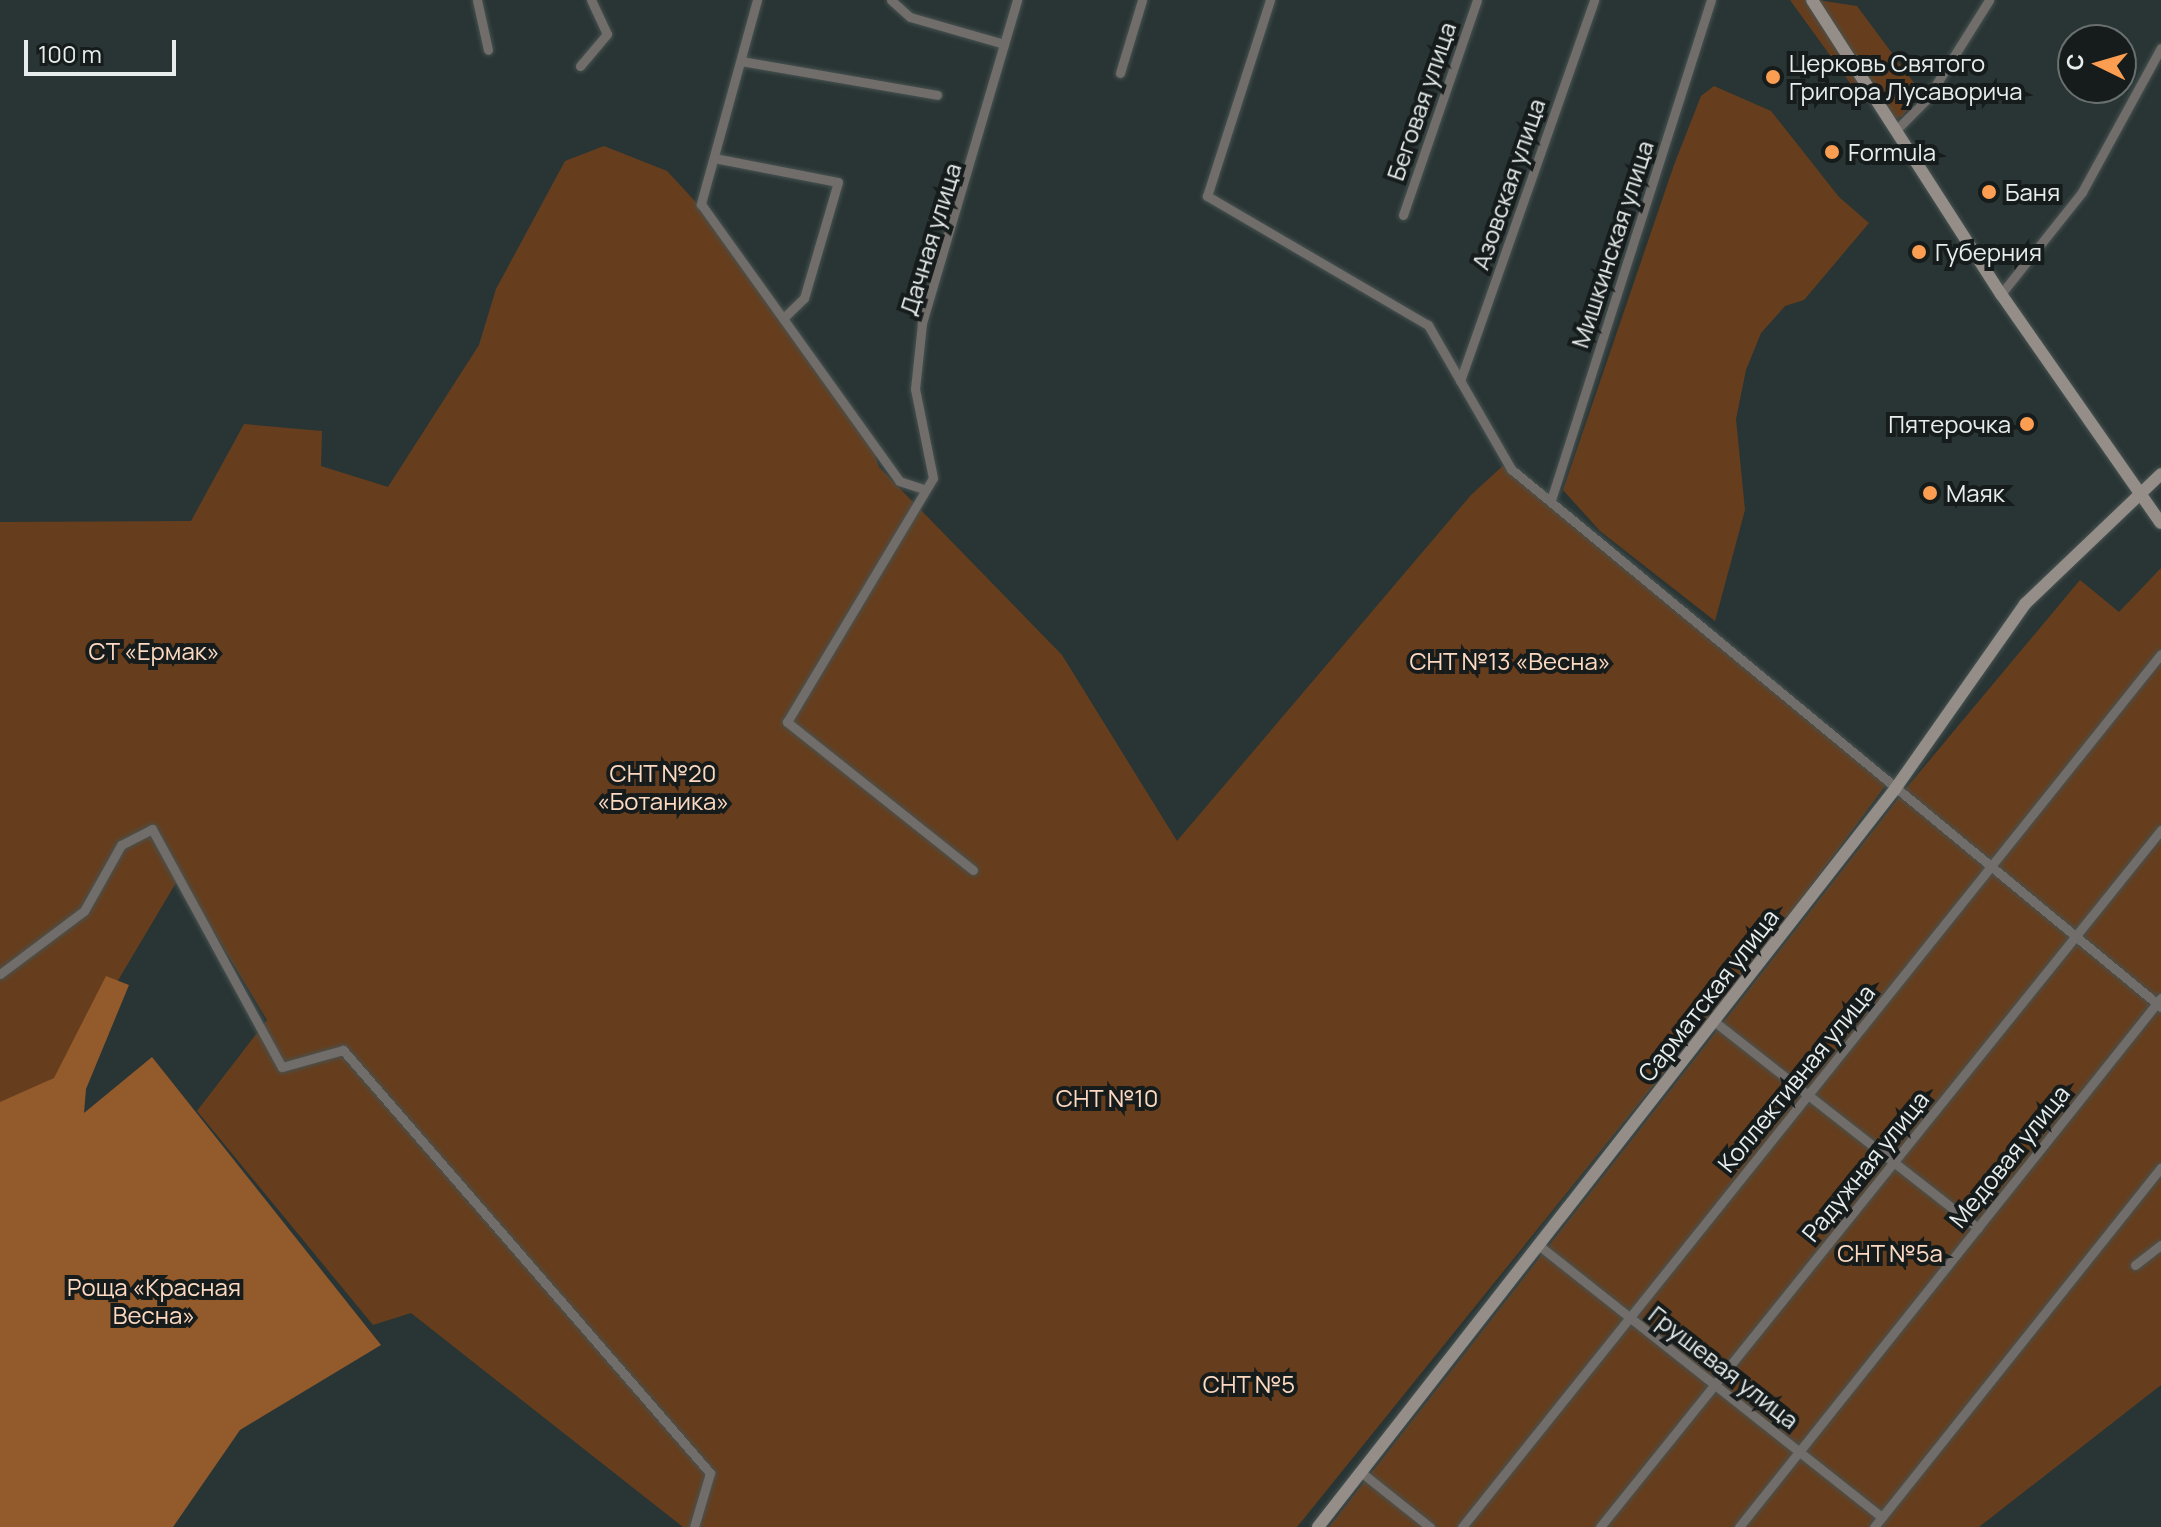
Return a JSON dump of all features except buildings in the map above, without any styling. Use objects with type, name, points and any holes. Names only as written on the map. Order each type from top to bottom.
[{"type":"main road","points":[[1812,0],[2001,294],[2138,496],[2161,523]]},
{"type":"main road","name":"Сарматская улица","points":[[1318,1527],[1541,1247],[1895,789],[2025,604],[2161,474]]},
{"type":"street","points":[[477,0],[488,50]]},
{"type":"street","points":[[580,66],[607,34],[591,0]]},
{"type":"street","points":[[757,0],[701,204],[899,481],[923,489],[787,722],[973,870]]},
{"type":"street","points":[[891,0],[910,17],[1004,44]]},
{"type":"street","name":"Дачная улица","points":[[923,489],[933,478],[915,389],[922,323],[1017,0]]},
{"type":"street","points":[[1120,73],[1142,0]]},
{"type":"street","points":[[1270,0],[1207,196],[1428,325],[1511,469],[1895,789],[2160,1003]]},
{"type":"street","name":"Беговая улица","points":[[1403,215],[1477,0]]},
{"type":"street","name":"Азовская улица","points":[[1460,381],[1594,0]]},
{"type":"street","name":"Мишкинская улица","points":[[1551,500],[1711,0]]},
{"type":"street","points":[[1895,131],[1927,99],[1989,0]]},
{"type":"street","points":[[2001,294],[2082,192],[2161,48]]},
{"type":"street","points":[[741,61],[937,95]]},
{"type":"street","points":[[714,158],[838,182],[804,298],[783,318]]},
{"type":"street","name":"Коллективная улица","points":[[1462,1527],[2161,654]]},
{"type":"street","points":[[0,974],[84,911],[121,845],[152,829],[282,1067],[343,1050],[710,1473],[694,1527]]},
{"type":"street","name":"Радужная улица","points":[[1600,1527],[2161,830]]},
{"type":"street","name":"Медовая улица","points":[[1739,1527],[2160,1003]]},
{"type":"street","points":[[1715,1022],[1978,1228]]},
{"type":"street","points":[[1874,1527],[2161,1168]]},
{"type":"street","points":[[2135,1265],[2161,1245]]},
{"type":"street","name":"Грушевая улица","points":[[1541,1247],[1882,1517]]},
{"type":"street","points":[[1362,1473],[1430,1527]]},
{"type":"green space","points":[[1790,0],[1805,0],[1858,82],[1853,87]]},
{"type":"green space","points":[[1817,0],[1857,6],[1920,91],[1903,116],[1893,120]]},
{"type":"green space","points":[[1714,86],[1771,111],[1839,197],[1869,223],[1804,300],[1785,306],[1761,333],[1746,370],[1736,419],[1745,510],[1715,621],[1600,531],[1563,490],[1674,165],[1701,96]]},
{"type":"green space","points":[[604,146],[667,171],[706,213],[867,429],[879,467],[1062,655],[1177,841],[1471,495],[1506,463],[1888,782],[1775,935],[1297,1527],[683,1527],[411,1313],[373,1325],[197,1111],[267,1020],[180,876],[63,1073],[0,1107],[0,522],[191,521],[244,424],[322,431],[321,466],[388,487],[479,345],[496,289],[565,161]]},
{"type":"green space","name":"СНТ №5а","points":[[2161,568],[2161,1385],[1979,1527],[1329,1527],[1908,786],[2080,580],[2119,612]]},
{"type":"green space","name":"Роща «Красная Весна»","points":[[106,976],[129,985],[86,1089],[84,1113],[152,1057],[381,1345],[240,1430],[173,1527],[0,1527],[0,1102],[54,1078]]},
{"type":"place","name":"Церковь Святого Григора Лусаворича","points":[[1773,77]]},
{"type":"place","name":"Formula","points":[[1832,152]]},
{"type":"place","name":"Баня","points":[[1989,192]]},
{"type":"place","name":"Губерния","points":[[1919,252]]},
{"type":"place","name":"Пятерочка","points":[[2027,424]]},
{"type":"place","name":"Маяк","points":[[1930,493]]},
{"type":"park label","name":"СТ «Ермак»","points":[[154,651]]},
{"type":"park label","name":"СНТ №13 «Весна»","points":[[1510,661]]},
{"type":"park label","name":"СНТ №20 «Ботаника»","points":[[663,787]]},
{"type":"park label","name":"СНТ №10","points":[[1107,1098]]},
{"type":"park label","name":"СНТ №5","points":[[1249,1384]]}]
